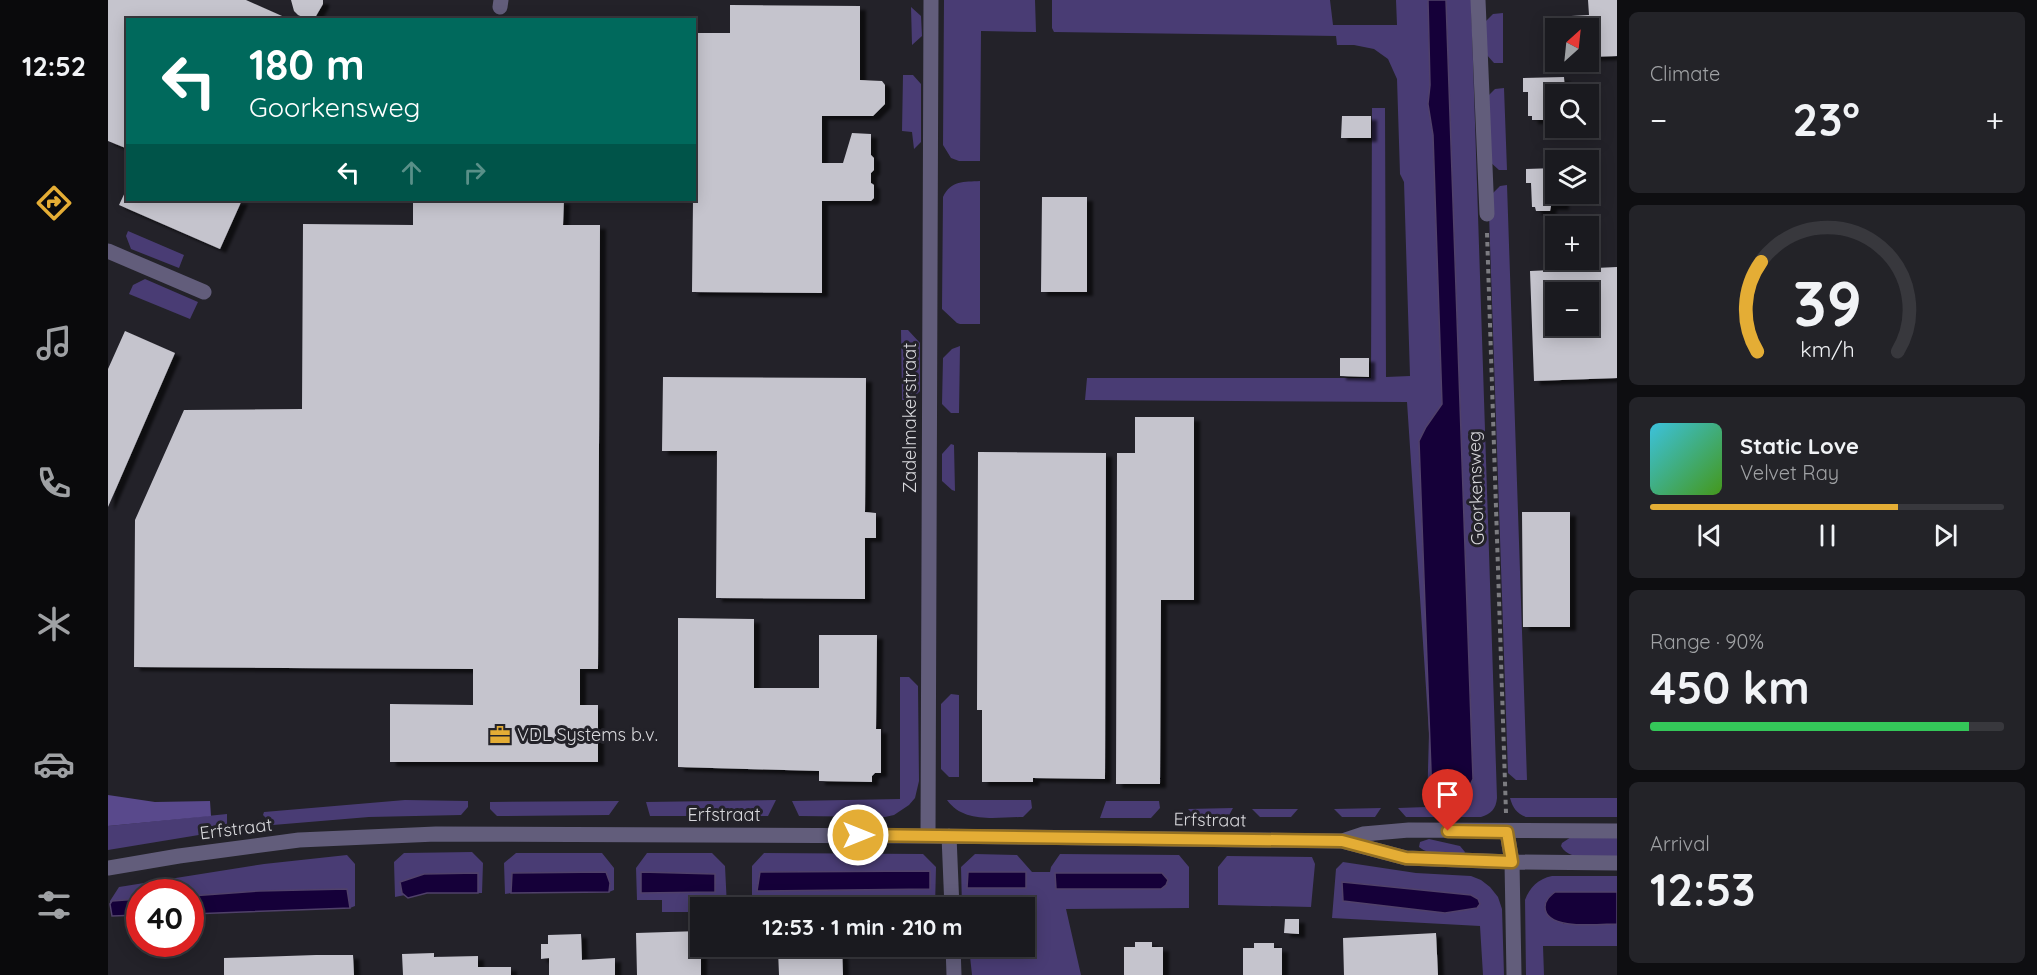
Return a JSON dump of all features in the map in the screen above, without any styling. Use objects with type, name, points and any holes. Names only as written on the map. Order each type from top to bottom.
[{"type":"street","name":"Zadelmakerstraat","points":[[928,836],[931,0]]},
{"type":"street","points":[[1478,0],[1486,214]]},
{"type":"street","points":[[108,251],[204,292]]},
{"type":"street","name":"Erfstraat","points":[[1342,841],[1363,834],[1409,830],[1617,831]]},
{"type":"street","points":[[1507,832],[1512,862],[1514,975]]},
{"type":"street","name":"Erfstraat","points":[[108,868],[299,840],[436,834],[949,836],[1342,841],[1406,858],[1617,863]]},
{"type":"street","points":[[949,836],[952,897]]},
{"type":"street","points":[[953,957],[954,975]]},
{"type":"path","name":"Goorkensweg","points":[[1486,214],[1507,832]]},
{"type":"shaded area","points":[[944,0],[1035,0],[1036,32],[981,31],[980,161],[959,161],[951,158],[943,145]]},
{"type":"shaded area","points":[[1052,0],[1330,0],[1333,25],[1397,25],[1396,0],[1428,0],[1430,85],[1428,104],[1433,135],[1442,377],[1442,404],[1419,442],[1432,798],[1473,779],[1446,0],[1471,0],[1497,798],[1494,808],[1488,814],[1481,817],[1406,817],[1398,808],[1427,807],[1429,733],[1407,402],[1085,400],[1087,378],[1371,378],[1372,108],[1385,108],[1386,377],[1410,376],[1404,182],[1400,174],[1397,79],[1388,59],[1374,49],[1354,45],[1337,45],[1336,36],[1054,32]]},
{"type":"shaded area","points":[[1428,0],[1446,0],[1473,779],[1466,790],[1456,796],[1438,799],[1432,799],[1419,441],[1442,404],[1433,135],[1428,104],[1430,85]]},
{"type":"shaded area","points":[[911,7],[921,16],[922,36],[912,45]]},
{"type":"shaded area","points":[[1503,13],[1503,63],[1494,63],[1486,54],[1485,22],[1493,14]]},
{"type":"shaded area","points":[[903,75],[913,75],[921,84],[921,142],[914,149],[912,132],[902,131]]},
{"type":"shaded area","points":[[1504,88],[1507,170],[1499,170],[1489,161],[1487,97],[1495,89]]},
{"type":"shaded area","points":[[980,181],[980,324],[960,324],[942,309],[943,197],[946,191],[954,185]]},
{"type":"shaded area","points":[[1507,185],[1527,780],[1516,780],[1508,773],[1489,214],[1491,195],[1500,186]]},
{"type":"shaded area","points":[[128,231],[184,255],[179,268],[131,249],[126,236]]},
{"type":"shaded area","points":[[145,279],[198,302],[190,319],[129,294],[133,285]]},
{"type":"shaded area","points":[[901,330],[908,330],[920,343],[920,391],[911,400],[902,400]]},
{"type":"shaded area","points":[[960,346],[959,413],[951,413],[942,404],[943,358],[952,349]]},
{"type":"shaded area","points":[[951,444],[954,445],[955,491],[942,481],[942,454]]},
{"type":"shaded area","points":[[900,677],[909,677],[918,686],[919,781],[915,798],[894,815],[885,817],[799,816],[792,801],[900,799]]},
{"type":"shaded area","points":[[951,694],[959,695],[959,777],[949,777],[941,769],[941,704]]},
{"type":"shaded area","points":[[108,795],[155,802],[210,801],[211,816],[108,826]]},
{"type":"shaded area","points":[[1510,798],[1617,798],[1617,817],[1526,817],[1515,810]]},
{"type":"shaded area","points":[[405,800],[468,801],[468,807],[461,815],[369,817],[273,825],[263,815],[264,812]]},
{"type":"shaded area","points":[[776,800],[768,816],[650,816],[646,802]]},
{"type":"shaded area","points":[[947,800],[1031,800],[1032,808],[1023,817],[982,818],[962,813]]},
{"type":"shaded area","points":[[619,801],[609,815],[497,816],[490,809],[490,802]]},
{"type":"shaded area","points":[[1106,801],[1159,801],[1160,808],[1151,818],[1100,818]]},
{"type":"shaded area","points":[[1233,808],[1228,817],[1196,817],[1188,809]]},
{"type":"shaded area","points":[[1381,808],[1375,817],[1342,817],[1334,809]]},
{"type":"shaded area","points":[[1252,809],[1298,809],[1291,817],[1260,817]]},
{"type":"shaded area","points":[[227,814],[227,825],[223,831],[108,850],[108,826]]},
{"type":"shaded area","points":[[1571,837],[1617,838],[1617,856],[1578,857],[1571,855],[1561,846]]},
{"type":"shaded area","points":[[1429,839],[1460,846],[1465,852],[1463,855],[1440,854],[1419,847],[1420,842]]},
{"type":"shaded area","points":[[472,852],[483,863],[482,893],[478,893],[477,873],[402,893],[405,895],[395,897],[394,862],[404,853]]},
{"type":"shaded area","points":[[516,853],[602,853],[614,868],[614,890],[609,892],[610,883],[606,872],[512,873],[511,893],[505,894],[504,863]]},
{"type":"shaded area","points":[[647,853],[712,853],[725,866],[727,897],[690,897],[690,912],[662,912],[662,900],[637,900],[636,868]]},
{"type":"shaded area","points":[[764,853],[923,854],[936,867],[935,897],[752,897],[752,866]],"holes":[[[930,871],[757,890],[760,872]]]},
{"type":"shaded area","points":[[975,854],[1017,855],[1032,872],[1050,872],[1060,854],[1179,855],[1189,867],[1189,908],[1066,909],[1081,975],[972,975],[970,957],[1035,957],[1035,897],[962,897],[961,867]],"holes":[[[968,872],[1026,873],[1026,887],[968,888]]]},
{"type":"shaded area","points":[[347,855],[355,864],[355,906],[350,908],[347,890],[259,891],[204,895],[204,879],[169,879],[264,864]]},
{"type":"shaded area","points":[[1227,856],[1312,857],[1315,864],[1311,907],[1218,905],[1218,867]]},
{"type":"shaded area","points":[[1343,862],[1416,873],[1471,876],[1481,880],[1498,897],[1502,909],[1504,975],[1483,975],[1480,926],[1332,918],[1336,869]],"holes":[[[1343,882],[1470,895],[1477,908],[1445,913]]]},
{"type":"shaded area","points":[[930,871],[930,889],[757,891],[760,872]]},
{"type":"shaded area","points":[[606,872],[610,883],[609,892],[511,893],[512,873]]},
{"type":"shaded area","points":[[641,872],[715,874],[715,892],[641,893]]},
{"type":"shaded area","points":[[968,872],[1026,872],[1026,888],[967,888]]},
{"type":"shaded area","points":[[478,873],[478,893],[427,893],[408,898],[402,893],[400,882],[424,874]]},
{"type":"shaded area","points":[[1055,873],[1162,873],[1168,880],[1161,889],[1056,889]]},
{"type":"shaded area","points":[[1552,876],[1617,876],[1617,892],[1560,892],[1563,924],[1617,924],[1617,946],[1543,946],[1544,975],[1526,975],[1525,900],[1535,884]]},
{"type":"shaded area","points":[[1342,882],[1471,895],[1478,899],[1480,904],[1477,908],[1445,913],[1343,901]]},
{"type":"shaded area","points":[[126,886],[126,900],[112,901],[110,904],[110,901],[119,887]]},
{"type":"shaded area","points":[[347,889],[350,908],[204,914],[204,895]]},
{"type":"shaded area","points":[[1555,892],[1617,892],[1617,924],[1587,925],[1554,920],[1547,915],[1545,907],[1547,900]]},
{"type":"shaded area","points":[[126,900],[126,915],[112,916],[110,904],[112,901]]},
{"type":"building","points":[[108,0],[246,0],[286,18],[126,18],[126,148],[108,141]]},
{"type":"building","points":[[291,0],[323,0],[323,4],[316,16],[305,18],[294,11]]},
{"type":"building","points":[[1588,0],[1617,0],[1617,56],[1599,57],[1599,18],[1553,18],[1589,15]]},
{"type":"building","points":[[730,5],[860,6],[860,80],[882,81],[885,85],[885,104],[873,116],[822,116],[822,163],[843,163],[852,133],[871,134],[874,170],[871,173],[871,183],[874,185],[874,198],[871,201],[822,201],[822,293],[692,292],[693,201],[696,201],[696,33],[730,33]]},
{"type":"building","points":[[1564,77],[1564,84],[1545,84],[1545,120],[1532,120],[1532,116],[1528,116],[1528,92],[1523,92],[1523,78]]},
{"type":"building","points":[[1342,116],[1371,116],[1371,138],[1341,138]]},
{"type":"building","points":[[1545,168],[1545,204],[1563,204],[1563,206],[1551,206],[1550,211],[1536,211],[1535,207],[1532,207],[1531,183],[1526,183],[1526,169]]},
{"type":"building","points":[[126,190],[126,201],[242,201],[220,249],[119,205]]},
{"type":"building","points":[[1042,197],[1087,197],[1087,292],[1041,292]]},
{"type":"building","points":[[413,201],[564,201],[563,225],[600,225],[598,669],[580,669],[580,705],[598,705],[598,762],[390,762],[390,704],[473,705],[473,669],[134,667],[135,520],[184,410],[302,409],[303,224],[413,225]]},
{"type":"building","points":[[1617,267],[1617,378],[1534,381],[1530,271],[1599,270],[1599,268]]},
{"type":"building","points":[[125,331],[175,353],[108,507],[108,369]]},
{"type":"building","points":[[1340,358],[1369,358],[1369,377],[1340,376]]},
{"type":"building","points":[[663,377],[866,378],[865,512],[876,513],[876,538],[865,538],[865,599],[716,598],[717,451],[662,451]]},
{"type":"building","points":[[1135,417],[1194,417],[1194,600],[1161,600],[1160,784],[1116,784],[1117,453],[1135,453]]},
{"type":"building","points":[[978,452],[1106,453],[1105,779],[1033,778],[1033,782],[982,782],[982,710],[977,710]]},
{"type":"building","points":[[1522,512],[1570,512],[1570,627],[1523,627]]},
{"type":"building","points":[[678,618],[754,619],[754,688],[819,688],[819,635],[877,635],[876,729],[881,729],[881,773],[875,773],[872,776],[872,782],[819,781],[819,771],[678,767]]},
{"type":"building","points":[[1285,919],[1299,919],[1299,934],[1284,933]]},
{"type":"building","points":[[690,931],[690,957],[701,957],[701,975],[637,975],[636,933]]},
{"type":"building","points":[[1436,933],[1438,975],[1344,975],[1343,938]]},
{"type":"building","points":[[581,934],[582,960],[615,958],[615,975],[549,975],[549,958],[541,959],[541,944],[548,944],[548,935]]},
{"type":"building","points":[[1135,942],[1152,942],[1152,947],[1163,947],[1163,975],[1124,975],[1124,947],[1135,947]]},
{"type":"building","points":[[1254,943],[1274,943],[1274,948],[1282,948],[1282,975],[1243,975],[1243,948],[1254,948]]},
{"type":"building","points":[[434,953],[434,957],[478,956],[478,967],[511,967],[511,975],[403,975],[402,954]]},
{"type":"building","points":[[353,955],[354,975],[224,975],[224,958]]},
{"type":"building","points":[[778,957],[842,957],[843,975],[779,975]]},
{"type":"place","name":"VDL Systems b.v.","points":[[500,735]]},
{"type":"route","points":[[858,835],[1342,841],[1406,858],[1512,862],[1507,832],[1448,831]]}]
